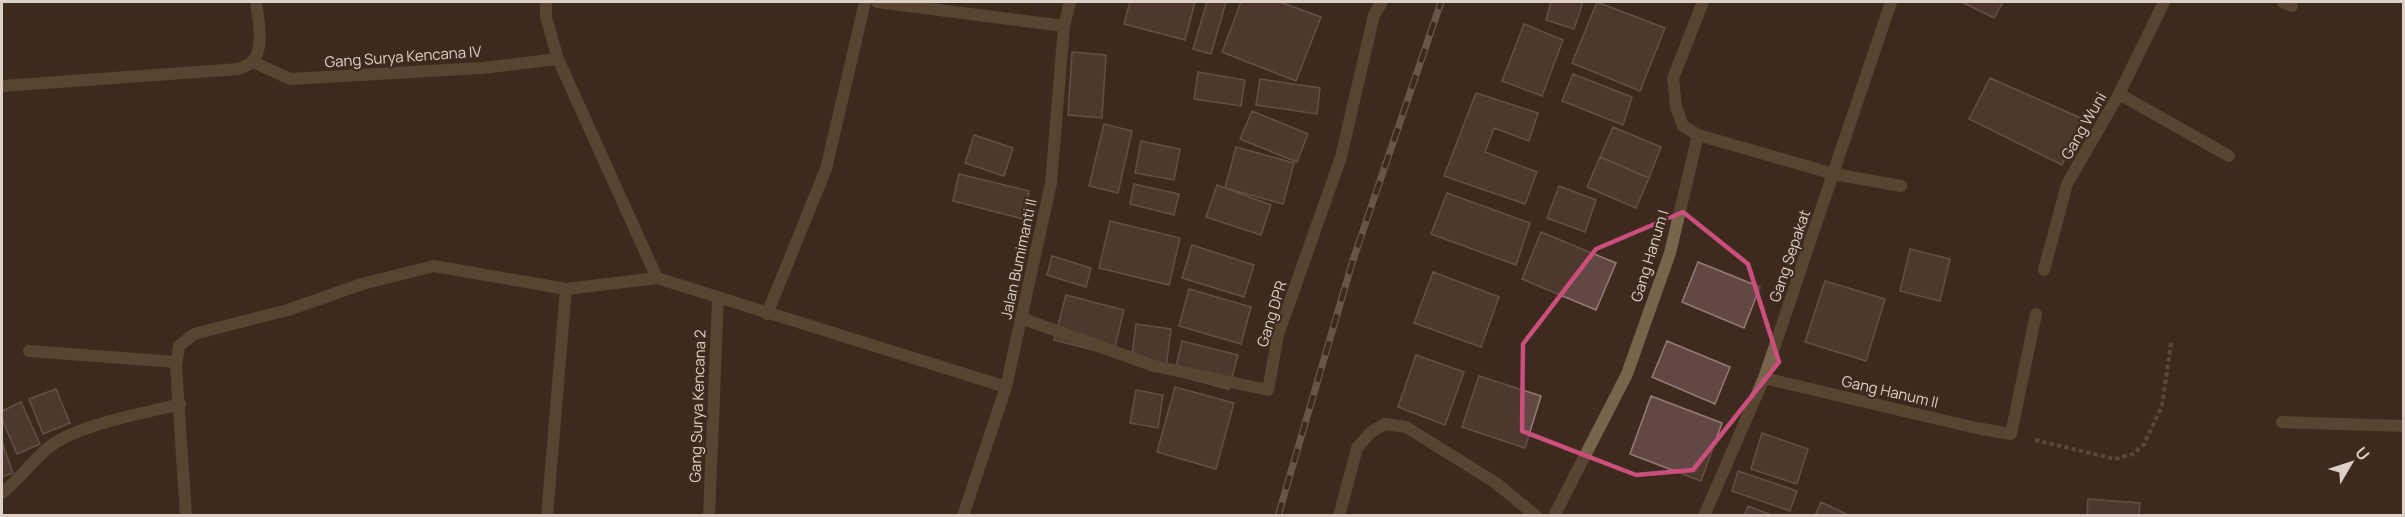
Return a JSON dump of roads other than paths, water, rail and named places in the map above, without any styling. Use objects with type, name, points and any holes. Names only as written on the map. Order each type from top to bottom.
[{"type":"street","points":[[2,86],[239,69],[253,62],[258,51],[260,33],[256,2]]},
{"type":"street","points":[[546,2],[546,17],[558,59],[657,278]]},
{"type":"street","points":[[767,314],[826,169],[865,2]]},
{"type":"street","points":[[877,2],[1064,26]]},
{"type":"street","name":"Jalan Bumimanti II","points":[[963,516],[1006,387],[1051,183],[1064,26],[1070,2]]},
{"type":"street","name":"Gang DPR","points":[[1021,318],[1154,366],[1268,390],[1278,335],[1341,157],[1374,15],[1382,2]]},
{"type":"street","points":[[1703,2],[1673,78],[1676,107],[1683,126],[1698,135],[1834,174],[1901,186]]},
{"type":"street","name":"Gang Sepakat","points":[[1704,516],[1764,378],[1834,174],[1883,20],[1892,2]]},
{"type":"street","name":"Gang Wuni","points":[[2044,270],[2067,184],[2120,94],[2164,2]]},
{"type":"street","name":"Gang Surya Kencana IV","points":[[253,62],[290,80],[482,68],[558,59]]},
{"type":"street","points":[[2120,94],[2229,156]]},
{"type":"street","name":"Gang Hanum I","points":[[1554,516],[1627,374],[1670,253],[1698,135]]},
{"type":"street","points":[[186,516],[176,362],[179,346],[194,334],[288,310],[362,284],[434,266],[566,289],[657,278],[1006,387]]},
{"type":"street","points":[[547,516],[566,289]]},
{"type":"street","name":"Gang Surya Kencana 2","points":[[709,516],[718,298]]},
{"type":"street","name":"Gang Hanum II","points":[[1764,378],[2010,434],[2036,314]]},
{"type":"street","points":[[29,351],[176,362]]},
{"type":"street","points":[[2,493],[15,483],[49,447],[81,430],[180,404]]},
{"type":"street","points":[[2282,422],[2403,426]]},
{"type":"street","points":[[1340,516],[1357,447],[1371,432],[1385,424],[1406,427],[1496,483],[1536,516]]},
{"type":"railway","points":[[1278,516],[1353,260],[1441,2]]}]
